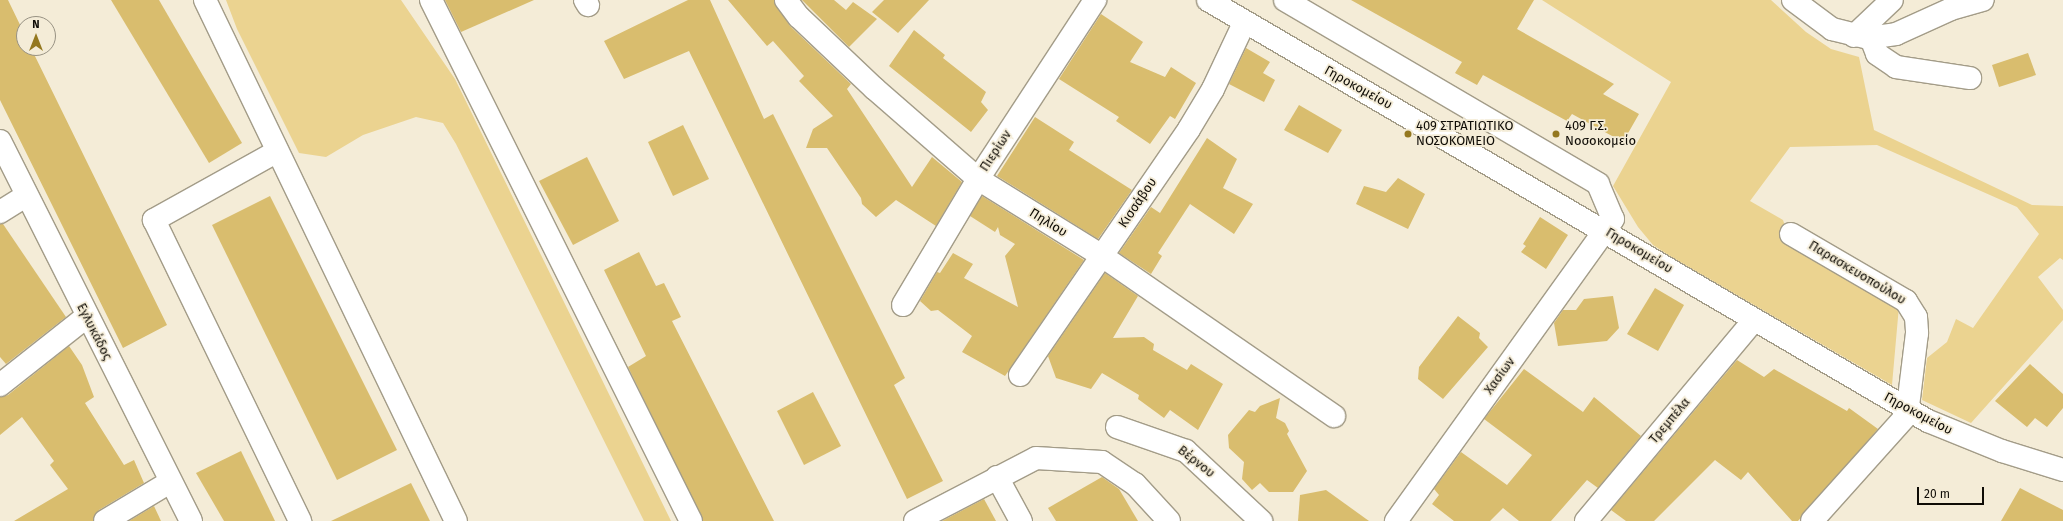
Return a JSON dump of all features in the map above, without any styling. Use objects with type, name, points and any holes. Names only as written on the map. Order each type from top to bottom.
[{"type":"street","points":[[205,0],[276,152],[456,521]]},
{"type":"street","points":[[431,0],[691,521]]},
{"type":"street","name":"Πηλίου","points":[[786,0],[799,17],[875,89],[978,179],[1102,256],[1334,416]]},
{"type":"street","name":"Πιερίων","points":[[903,305],[978,179],[1095,0]]},
{"type":"street","name":"Χασίων","points":[[1287,0],[1598,184],[1613,219],[1396,521]]},
{"type":"street","points":[[1793,0],[1826,26],[1863,37],[1896,34],[1951,9],[1983,0]]},
{"type":"street","points":[[1863,37],[1892,0]]},
{"type":"street","name":"Γηροκομείου","points":[[1221,4],[1244,24],[1605,231],[1909,410],[1960,436],[2063,470]]},
{"type":"street","name":"Κισσάβου","points":[[1020,375],[1196,118],[1244,24]]},
{"type":"street","points":[[1863,37],[1877,54],[1896,67],[1970,78]]},
{"type":"street","name":"Εγλυκάδος","points":[[0,141],[86,317],[191,521]]},
{"type":"street","points":[[276,152],[154,220],[300,521]]},
{"type":"street","points":[[0,212],[26,196]]},
{"type":"street","name":"Παρασκευοπούλου","points":[[1791,234],[1906,300],[1913,308],[1917,334],[1909,410],[1900,427],[1812,521]]},
{"type":"street","points":[[0,385],[86,317]]},
{"type":"street","name":"Τρεμπέλα","points":[[1586,521],[1754,320]]},
{"type":"street","name":"Βέρνου","points":[[1117,427],[1186,451],[1261,521]]},
{"type":"street","points":[[915,521],[996,477],[1036,458],[1102,462],[1135,484],[1169,521]]},
{"type":"street","points":[[996,477],[1021,521]]},
{"type":"street","points":[[105,521],[170,482]]},
{"type":"shaded area","points":[[226,0],[401,0],[455,79],[671,521],[644,521],[456,144],[443,123],[416,117],[363,135],[326,157],[299,153],[237,29]]},
{"type":"shaded area","points":[[1542,0],[1771,0],[1806,32],[1831,49],[1859,57],[1874,130],[2032,205],[2063,206],[2063,260],[2060,258],[2038,277],[2063,310],[2063,320],[1971,423],[1922,400],[1927,358],[1947,342],[1956,319],[1973,328],[2039,234],[2017,207],[1877,145],[1790,147],[1750,201],[1783,220],[1791,244],[1899,306],[1892,385],[1670,256],[1653,245],[1638,227],[1613,186],[1671,82]]},
{"type":"building","points":[[0,0],[8,0],[16,16],[16,56],[35,56],[167,325],[123,348],[0,100]]},
{"type":"building","points":[[111,0],[159,0],[242,143],[209,163]]},
{"type":"building","points":[[445,0],[534,0],[461,32]]},
{"type":"building","points":[[688,0],[710,0],[764,119],[773,114],[905,378],[894,385],[943,481],[907,499],[689,51],[624,79],[604,41]]},
{"type":"building","points":[[728,0],[774,0],[790,26],[851,84],[847,89],[912,187],[932,157],[962,182],[936,226],[896,200],[876,217],[862,204],[861,198],[827,148],[806,148],[813,129],[833,116],[799,81],[804,76],[773,41],[767,46]]},
{"type":"building","points":[[802,0],[834,0],[846,10],[853,2],[877,19],[849,47]]},
{"type":"building","points":[[884,0],[929,0],[898,33],[872,12]]},
{"type":"building","points":[[1351,0],[1534,0],[1517,29],[1614,84],[1603,94],[1639,114],[1623,142],[1572,114],[1567,121],[1483,75],[1477,85],[1455,73],[1462,62]]},
{"type":"building","points":[[1101,14],[1143,42],[1130,62],[1165,77],[1171,67],[1196,83],[1175,119],[1170,116],[1150,144],[1116,121],[1119,117],[1059,79]]},
{"type":"building","points":[[914,30],[945,55],[943,58],[986,92],[981,102],[988,110],[971,132],[889,66]]},
{"type":"building","points":[[1246,48],[1270,62],[1263,73],[1275,80],[1264,102],[1229,84]]},
{"type":"building","points":[[2028,53],[2036,75],[1999,87],[1992,65]]},
{"type":"building","points":[[1299,105],[1342,130],[1328,153],[1284,130]]},
{"type":"building","points":[[1035,117],[1074,142],[1069,150],[1132,190],[1098,239],[997,176]]},
{"type":"building","points":[[683,125],[709,179],[673,196],[648,142]]},
{"type":"building","points":[[1207,138],[1237,159],[1223,188],[1253,204],[1234,234],[1190,204],[1158,253],[1162,256],[1151,274],[1119,253],[1151,207],[1160,213]]},
{"type":"building","points":[[587,157],[619,221],[573,245],[539,181]]},
{"type":"building","points":[[1398,178],[1425,194],[1408,229],[1356,204],[1364,186],[1386,192]]},
{"type":"building","points":[[270,196],[397,450],[337,480],[212,225]]},
{"type":"building","points":[[982,196],[1084,260],[1005,376],[962,352],[972,336],[938,310],[931,311],[920,301],[937,272],[940,273],[953,253],[973,264],[964,278],[1018,307],[1005,256],[1015,244],[1000,235],[998,227],[995,232],[970,216]]},
{"type":"building","points":[[1540,217],[1568,235],[1546,269],[1521,252],[1526,246],[1523,244]]},
{"type":"building","points":[[0,224],[3,224],[66,317],[6,364],[0,357]]},
{"type":"building","points":[[639,252],[656,286],[664,283],[681,317],[672,321],[774,521],[703,521],[628,367],[646,356],[604,270]]},
{"type":"building","points":[[1105,273],[1138,296],[1113,338],[1144,337],[1154,344],[1153,350],[1187,370],[1191,364],[1223,384],[1198,430],[1170,410],[1164,418],[1138,399],[1139,395],[1102,373],[1091,389],[1056,378],[1048,356]]},
{"type":"building","points":[[1655,288],[1684,305],[1658,351],[1627,334]]},
{"type":"building","points":[[1613,296],[1619,328],[1607,341],[1558,346],[1554,323],[1563,310],[1576,310],[1584,299]]},
{"type":"building","points":[[1458,316],[1480,333],[1479,338],[1488,347],[1443,399],[1418,379],[1419,367]]},
{"type":"building","points":[[69,346],[82,365],[94,397],[85,403],[124,465],[134,460],[144,483],[99,510],[93,521],[14,521],[68,489],[50,465],[54,461],[22,417],[0,435],[0,397],[8,395]]},
{"type":"building","points":[[1737,360],[1764,377],[1774,369],[1847,411],[1849,408],[1878,429],[1798,521],[1792,521],[1748,472],[1741,480],[1715,460],[1654,521],[1626,521],[1611,510]]},
{"type":"building","points":[[2030,364],[2063,394],[2063,408],[2047,427],[2035,418],[2027,427],[1995,401]]},
{"type":"building","points":[[1524,369],[1583,412],[1594,397],[1641,436],[1598,488],[1587,480],[1551,521],[1519,521],[1503,508],[1490,521],[1454,521],[1432,504],[1439,495],[1434,489],[1461,452],[1507,485],[1532,455],[1484,419]]},
{"type":"building","points":[[813,392],[841,446],[804,465],[777,411]]},
{"type":"building","points":[[1280,398],[1276,418],[1285,423],[1289,431],[1287,434],[1307,471],[1293,492],[1269,492],[1260,483],[1252,490],[1242,479],[1244,462],[1229,448],[1228,435],[1249,410],[1255,412],[1260,406]]},
{"type":"building","points":[[241,451],[275,521],[224,521],[196,473]]},
{"type":"building","points":[[1102,477],[1119,489],[1138,521],[1056,521],[1048,508]]},
{"type":"building","points":[[411,483],[430,521],[331,521]]},
{"type":"building","points":[[2020,488],[2063,510],[2063,521],[2001,521]]},
{"type":"building","points":[[1326,490],[1369,521],[1298,521],[1300,495]]},
{"type":"building","points":[[984,499],[996,521],[942,521]]},
{"type":"building","points":[[154,506],[161,521],[129,521]]},
{"type":"place","name":"409 ΣΤΡΑΤΙΩΤΙΚΟ ΝΟΣΟΚΟΜΕΙΟ","points":[[1408,134]]},
{"type":"place","name":"409 Γ.Σ. Νοσοκομείο","points":[[1556,134]]}]
